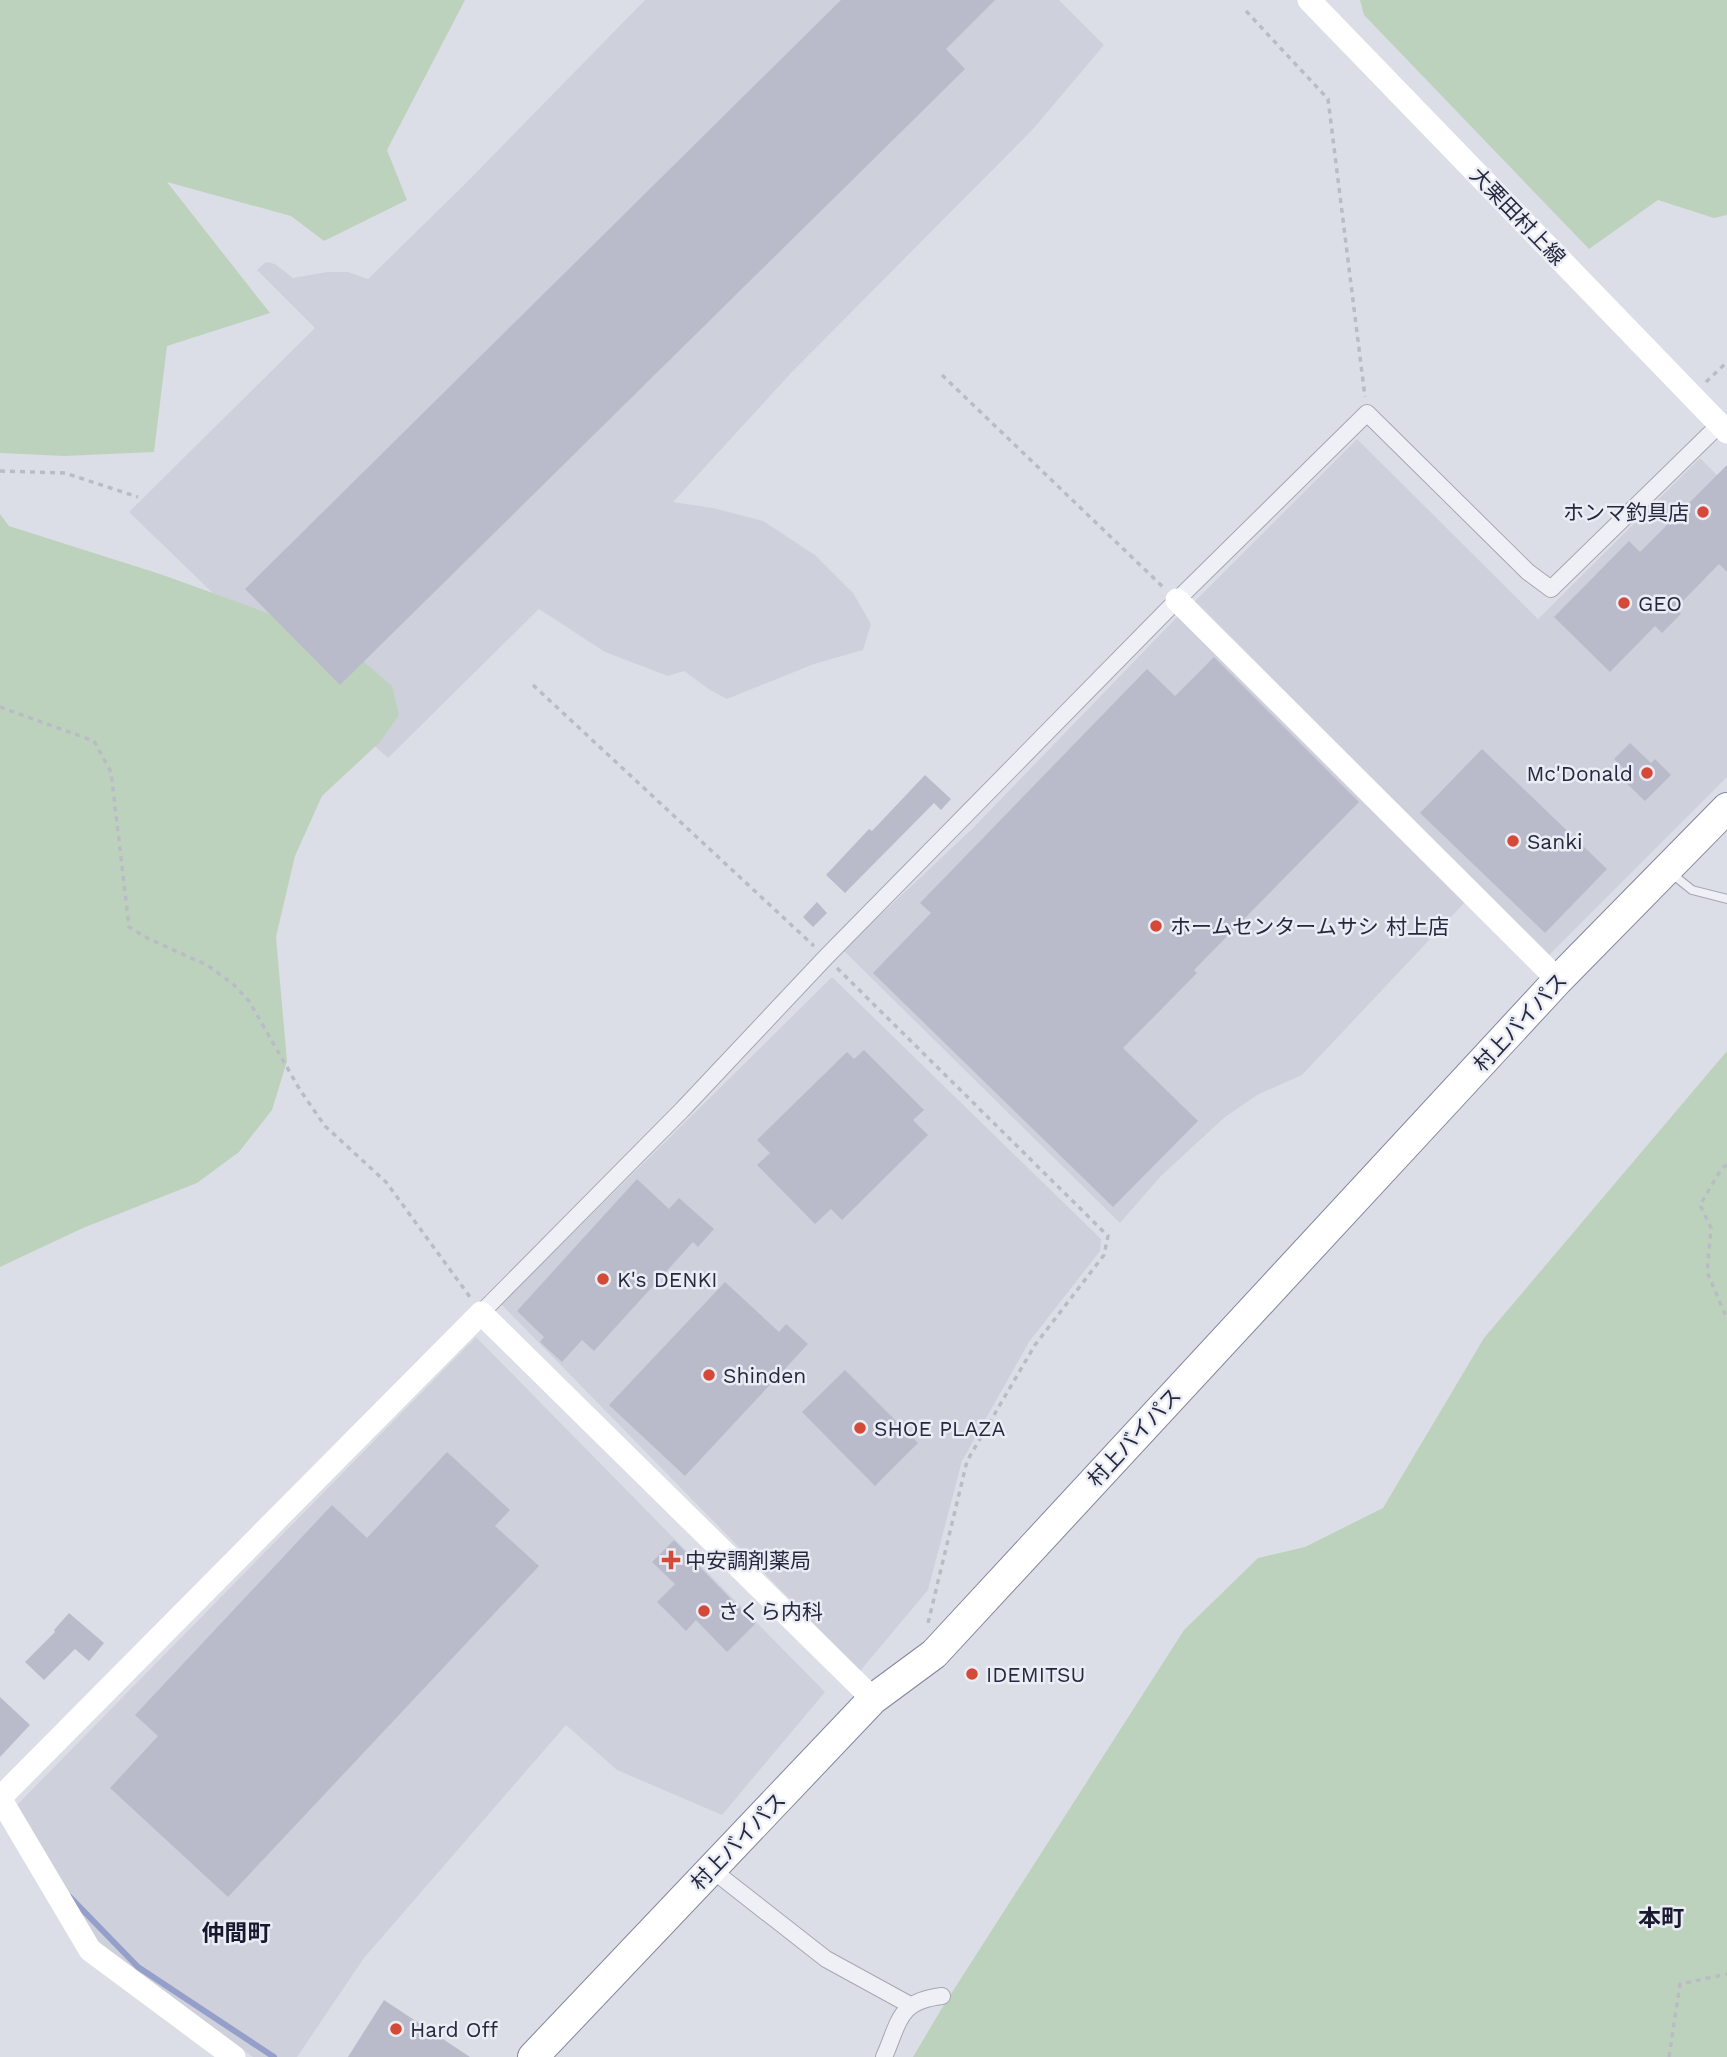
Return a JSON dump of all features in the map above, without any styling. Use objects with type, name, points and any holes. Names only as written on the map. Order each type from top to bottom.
[{"type":"highway","name":"村上バイパス","points":[[533,2057],[873,1699],[934,1654],[1558,981],[1727,808]]},
{"type":"street","name":"大栗田村上線","points":[[1310,0],[1723,428]]},
{"type":"street","points":[[234,2057],[90,1950],[0,1798],[682,1110],[826,957],[1177,600],[1367,412],[1528,572],[1551,589],[1723,428]]},
{"type":"street","points":[[1177,600],[1558,981]]},
{"type":"street","points":[[481,1313],[873,1699]]},
{"type":"street","points":[[711,1869],[826,1959],[910,2005]]},
{"type":"street","points":[[884,2057],[910,2005],[922,1998],[942,1996]]},
{"type":"lane","points":[[1667,870],[1692,890],[1727,899]]},
{"type":"path","points":[[1246,11],[1328,99],[1367,412]]},
{"type":"path","points":[[1691,396],[1727,362]]},
{"type":"path","points":[[942,375],[1177,600]]},
{"type":"path","points":[[0,471],[65,473],[138,497]]},
{"type":"path","points":[[533,685],[826,957],[1108,1237],[1104,1255],[1035,1345],[967,1461],[926,1631],[934,1654]]},
{"type":"path","points":[[0,707],[94,741],[111,772],[129,927],[207,965],[233,984],[249,1001],[300,1090],[325,1126],[386,1182],[481,1313]]},
{"type":"path","points":[[1727,1165],[1722,1168],[1700,1205],[1711,1228],[1707,1272],[1727,1319]]},
{"type":"path","points":[[1669,2057],[1680,1984],[1727,1975]]},
{"type":"shaded area","points":[[645,0],[1059,0],[1104,45],[1034,128],[790,374],[673,502],[713,508],[763,521],[815,555],[853,593],[871,624],[863,650],[814,664],[727,699],[684,671],[668,676],[605,652],[539,609],[388,758],[338,714],[129,512],[315,328],[257,270],[266,262],[275,264],[293,278],[327,272],[348,272],[368,279]]},
{"type":"shaded area","points":[[1357,439],[1538,619],[1700,458],[1727,485],[1727,777],[1549,955],[1194,602]]},
{"type":"shaded area","name":"ホームセンタームサシ 村上店","points":[[1181,613],[1466,901],[1302,1075],[1259,1094],[1225,1117],[1161,1176],[1120,1223],[843,950],[971,830]]},
{"type":"shaded area","points":[[832,977],[1101,1239],[1100,1251],[1029,1342],[962,1461],[928,1590],[860,1671],[501,1304]]},
{"type":"shaded area","points":[[476,1337],[825,1692],[722,1815],[617,1770],[566,1725],[364,1958],[297,2057],[253,2057],[95,1942],[16,1806]]},
{"type":"green space","points":[[0,0],[465,0],[387,150],[407,200],[324,241],[291,216],[167,182],[270,313],[167,346],[154,452],[65,456],[0,453]]},
{"type":"green space","points":[[1360,0],[1727,0],[1727,215],[1714,218],[1658,200],[1589,249],[1364,15]]},
{"type":"green space","points":[[0,514],[9,526],[163,575],[336,638],[392,686],[399,715],[380,742],[322,796],[295,856],[276,937],[287,1061],[272,1110],[239,1152],[197,1183],[83,1228],[0,1267]]},
{"type":"green space","points":[[1727,1051],[1727,2057],[913,2057],[1184,1630],[1258,1558],[1305,1547],[1383,1508],[1484,1338]]},
{"type":"building","points":[[841,0],[995,0],[946,49],[965,69],[340,685],[245,589]]},
{"type":"building","points":[[1727,465],[1727,572],[1719,564],[1676,608],[1681,614],[1662,633],[1655,626],[1610,672],[1554,617],[1629,541],[1640,552]]},
{"type":"building","name":"ホームセンタームサシ 村上店","points":[[1214,657],[1359,802],[1194,970],[1197,973],[1123,1048],[1198,1121],[1113,1207],[873,973],[931,913],[920,903],[1147,669],[1175,696]]},
{"type":"building","name":"Mc'Donald","points":[[1630,743],[1651,763],[1655,759],[1671,775],[1645,801],[1620,777],[1626,771],[1614,759]]},
{"type":"building","name":"Sanki","points":[[1482,749],[1607,869],[1545,933],[1420,813]]},
{"type":"building","points":[[925,775],[951,799],[941,810],[934,803],[845,893],[826,875]]},
{"type":"building","points":[[817,902],[827,913],[813,927],[803,917]]},
{"type":"building","points":[[864,1050],[924,1110],[913,1120],[928,1135],[842,1220],[831,1209],[815,1224],[757,1165],[770,1153],[757,1140],[847,1052],[854,1059]]},
{"type":"building","name":"K's DENKI","points":[[637,1179],[669,1209],[679,1198],[714,1229],[698,1247],[693,1242],[594,1351],[582,1340],[562,1362],[540,1342],[544,1337],[517,1311]]},
{"type":"building","name":"Shinden","points":[[725,1282],[779,1332],[786,1324],[808,1344],[685,1476],[609,1405]]},
{"type":"building","name":"SHOE PLAZA","points":[[845,1370],[918,1443],[875,1486],[802,1412]]},
{"type":"building","points":[[447,1452],[510,1510],[495,1526],[539,1566],[228,1897],[110,1788],[158,1736],[135,1715],[332,1505],[367,1538]]},
{"type":"building","name":"さくら内科","points":[[674,1540],[755,1624],[727,1652],[696,1620],[686,1631],[657,1602],[675,1584],[652,1562]]},
{"type":"building","points":[[69,1613],[104,1643],[89,1661],[75,1649],[44,1680],[25,1662],[55,1632]]},
{"type":"building","points":[[0,1697],[30,1725],[0,1757]]},
{"type":"building","name":"Hard Off","points":[[384,2000],[470,2057],[348,2057]]},
{"type":"waterway","points":[[70,1897],[138,1967],[274,2057]]},
{"type":"place","name":"ホンマ釣具店","points":[[1703,512]]},
{"type":"place","name":"GEO","points":[[1624,603]]},
{"type":"place","name":"Mc'Donald","points":[[1647,773]]},
{"type":"place","name":"Sanki","points":[[1513,841]]},
{"type":"place","name":"ホームセンタームサシ 村上店","points":[[1156,926]]},
{"type":"place","name":"K's DENKI","points":[[603,1279]]},
{"type":"place","name":"Shinden","points":[[709,1375]]},
{"type":"place","name":"SHOE PLAZA","points":[[860,1428]]},
{"type":"place","name":"中安調剤薬局","points":[[671,1560]]},
{"type":"place","name":"さくら内科","points":[[704,1611]]},
{"type":"place","name":"IDEMITSU","points":[[972,1674]]},
{"type":"place","name":"Hard Off","points":[[396,2029]]},
{"type":"district","name":"本町","points":[[1661,1918]]},
{"type":"district","name":"仲間町","points":[[236,1933]]}]
